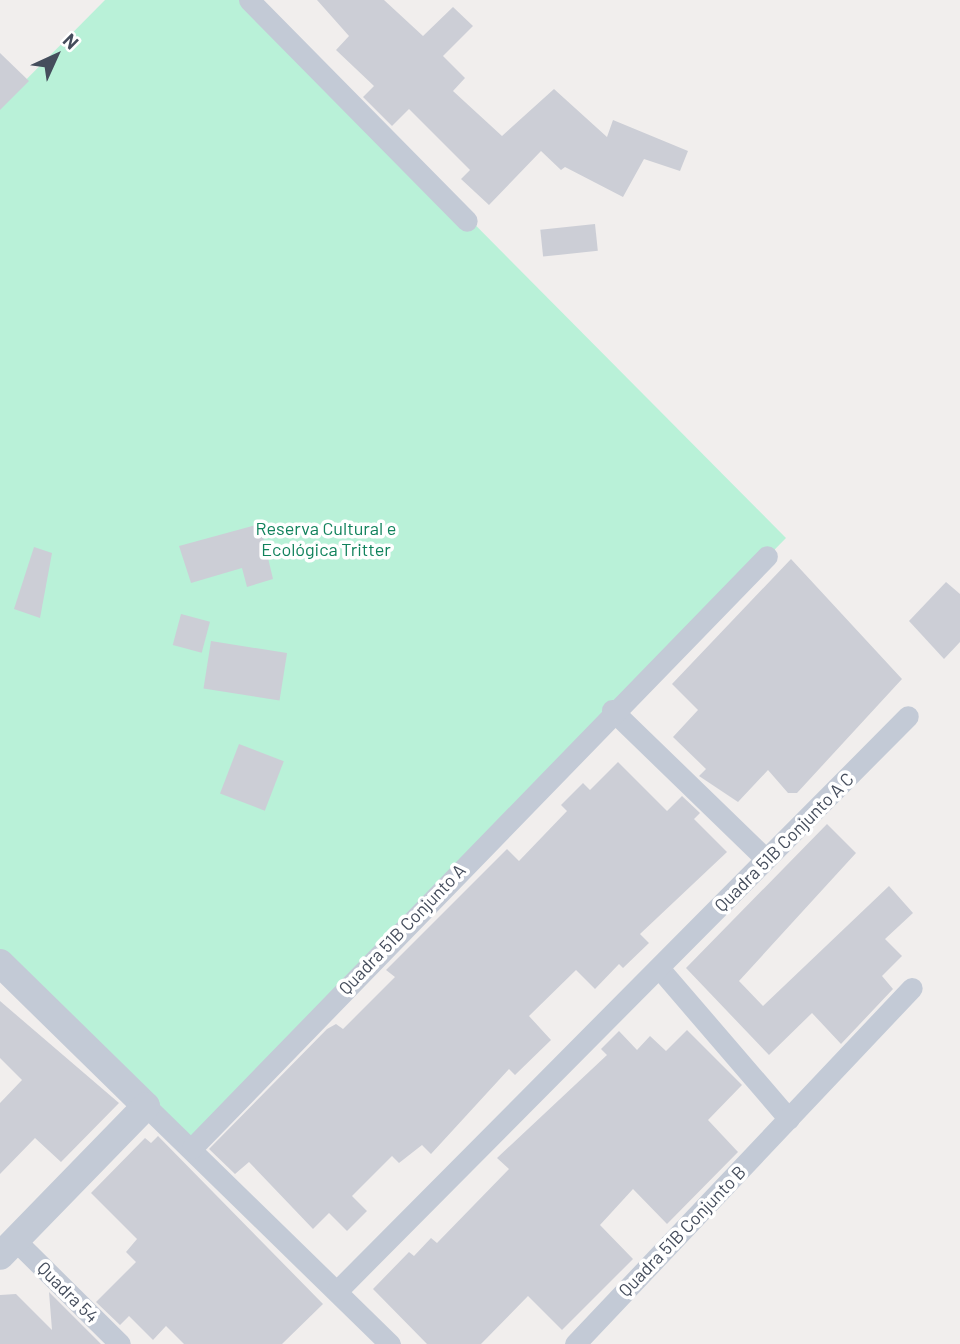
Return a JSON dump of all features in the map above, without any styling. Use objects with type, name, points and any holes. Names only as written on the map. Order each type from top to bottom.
[{"type":"street","points":[[249,0],[467,221]]},
{"type":"street","name":"Quadra 51B Conjunto A","points":[[192,1148],[612,710],[767,556]]},
{"type":"street","points":[[612,710],[766,859]]},
{"type":"street","name":"Quadra 51B Conjunto A C","points":[[659,968],[908,716]]},
{"type":"street","points":[[0,962],[390,1344]]},
{"type":"street","points":[[337,1291],[659,968],[789,1119]]},
{"type":"street","name":"Quadra 51B Conjunto B","points":[[575,1344],[912,988]]},
{"type":"street","points":[[8,1248],[146,1106]]},
{"type":"street","name":"Quadra 54","points":[[8,1248],[120,1344]]},
{"type":"green space","name":"Reserva Cultural e Ecológica Tritter","points":[[105,0],[252,0],[786,538],[192,1142],[0,960],[0,106]]},
{"type":"building","points":[[317,0],[384,0],[423,36],[453,7],[473,26],[443,56],[465,78],[453,91],[502,136],[554,89],[607,137],[613,120],[688,151],[680,171],[644,159],[623,197],[565,167],[561,170],[541,151],[489,205],[461,179],[470,170],[409,109],[392,126],[363,97],[374,86],[336,50],[349,36]]},
{"type":"building","points":[[0,53],[29,81],[0,110]]},
{"type":"building","points":[[595,224],[598,251],[543,257],[540,230]]},
{"type":"building","points":[[260,524],[273,579],[247,587],[242,568],[191,583],[179,546]]},
{"type":"building","points":[[34,547],[52,553],[40,618],[14,609]]},
{"type":"building","points":[[791,559],[902,679],[797,793],[788,793],[768,770],[738,802],[699,776],[706,769],[673,737],[698,710],[672,684]]},
{"type":"building","points":[[946,582],[960,594],[960,642],[944,659],[909,621]]},
{"type":"building","points":[[181,614],[210,622],[202,653],[173,645]]},
{"type":"building","points":[[211,641],[287,653],[280,700],[203,688]]},
{"type":"building","points":[[239,744],[284,761],[265,811],[220,793]]},
{"type":"building","points":[[618,762],[667,811],[682,796],[700,813],[694,819],[727,852],[640,934],[649,943],[623,968],[619,964],[595,989],[576,970],[529,1016],[551,1040],[515,1075],[509,1069],[431,1154],[422,1145],[399,1163],[392,1156],[352,1196],[367,1211],[347,1231],[329,1213],[313,1229],[249,1162],[235,1174],[209,1149],[327,1029],[336,1024],[343,1029],[395,977],[386,970],[507,849],[519,861],[567,811],[561,805],[583,783],[590,790]]},
{"type":"building","points":[[827,824],[856,853],[739,981],[763,1006],[889,886],[913,913],[885,939],[902,956],[882,976],[893,989],[841,1044],[812,1013],[769,1055],[686,968]]},
{"type":"building","points":[[0,1001],[119,1103],[61,1162],[35,1138],[0,1174],[0,1103],[22,1080],[0,1058]]},
{"type":"building","points":[[687,1030],[742,1085],[708,1120],[738,1152],[667,1224],[633,1189],[600,1225],[633,1259],[562,1330],[528,1296],[481,1344],[427,1344],[373,1289],[409,1252],[414,1256],[431,1238],[437,1243],[509,1169],[497,1158],[607,1055],[601,1049],[619,1031],[637,1050],[650,1036],[666,1051]]},
{"type":"building","points":[[158,1136],[323,1304],[282,1344],[184,1344],[166,1326],[153,1340],[129,1316],[120,1325],[96,1302],[136,1262],[126,1252],[137,1239],[91,1193],[145,1138],[151,1143]]},
{"type":"building","points":[[49,1292],[101,1344],[0,1344],[0,1295],[16,1294],[52,1330]]}]
